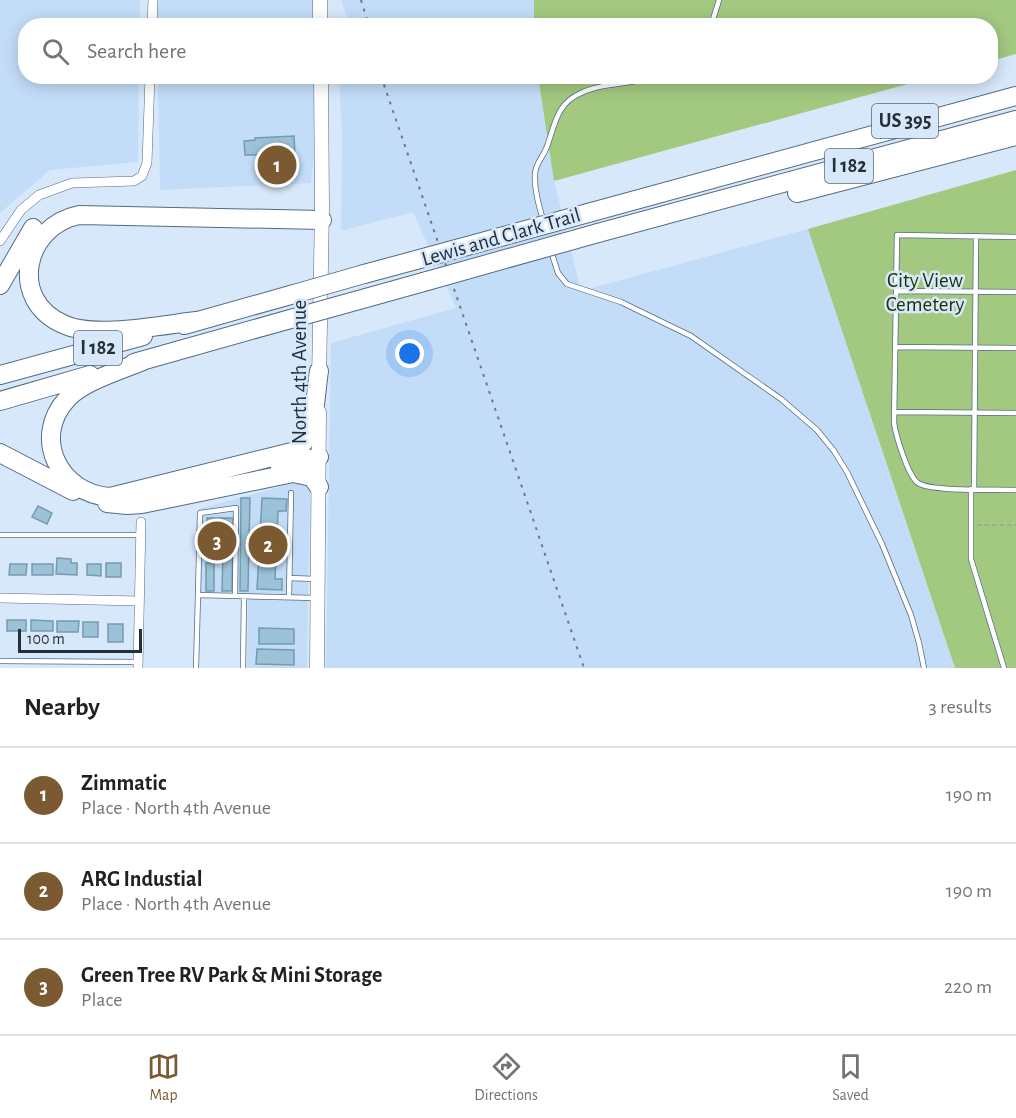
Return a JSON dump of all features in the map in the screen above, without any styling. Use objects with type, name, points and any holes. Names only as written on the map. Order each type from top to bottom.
[{"type":"highway","name":"US 395","points":[[795,158],[1016,84]]},
{"type":"highway","name":"Lewis and Clark Trail","points":[[0,375],[1016,96]]},
{"type":"highway","name":"Lewis and Clark Trail","points":[[0,401],[598,233],[1016,120]]},
{"type":"highway","name":"US 395","points":[[682,211],[766,201],[1010,139]]},
{"type":"highway","points":[[0,285],[32,229],[47,216],[64,207],[84,205],[322,213]]},
{"type":"highway","points":[[196,321],[122,330],[81,330],[63,325],[42,308],[32,291],[30,264],[35,246],[53,225],[70,217],[85,214],[322,213]]},
{"type":"highway","points":[[145,360],[83,387],[68,398],[57,413],[51,431],[55,459],[64,475],[78,488],[95,495],[110,497],[296,450],[304,445],[310,428],[320,371]]},
{"type":"highway","points":[[296,450],[319,457]]},
{"type":"highway","points":[[0,453],[89,499],[141,513],[293,473],[312,477],[319,488]]},
{"type":"highway","points":[[141,513],[319,457]]},
{"type":"main road","points":[[320,0],[320,18]]},
{"type":"main road","name":"North 4th Avenue","points":[[317,668],[322,213],[321,84]]},
{"type":"street","points":[[152,18],[153,0]]},
{"type":"street","points":[[0,241],[13,219],[29,202],[49,190],[80,182],[134,181],[145,171],[150,84]]},
{"type":"street","points":[[138,665],[141,513]]},
{"type":"street","points":[[0,598],[140,601]]},
{"type":"lane","points":[[714,18],[720,0]]},
{"type":"lane","points":[[544,226],[535,171],[560,109],[570,99],[583,92],[627,84]]},
{"type":"lane","points":[[1016,237],[897,235],[894,412],[896,433],[915,481],[928,487],[1016,490]]},
{"type":"lane","points":[[976,236],[975,413],[970,552],[973,569],[1004,668]]},
{"type":"lane","points":[[547,237],[558,273],[567,284],[621,302],[691,336],[781,399],[806,419],[826,440],[855,485],[892,566],[915,629],[924,668]]},
{"type":"lane","points":[[896,291],[1016,292]]},
{"type":"lane","points":[[895,347],[1016,348]]},
{"type":"lane","points":[[894,412],[1016,413]]},
{"type":"lane","points":[[288,597],[291,493]]},
{"type":"lane","points":[[196,668],[200,513],[236,508],[235,596]]},
{"type":"lane","points":[[0,535],[141,535]]},
{"type":"lane","points":[[289,578],[318,579]]},
{"type":"lane","points":[[198,595],[318,598]]},
{"type":"lane","points":[[243,668],[244,596]]},
{"type":"lane","points":[[0,661],[138,665]]},
{"type":"path","points":[[970,525],[1016,525]]},
{"type":"shaded area","points":[[0,0],[140,0],[140,18],[18,18],[18,84],[139,84],[138,162],[50,170],[0,213]]},
{"type":"shaded area","points":[[157,0],[315,0],[315,18],[157,18]]},
{"type":"shaded area","points":[[341,0],[534,0],[534,18],[347,18]]},
{"type":"shaded area","points":[[158,84],[315,84],[316,138],[311,183],[160,190]]},
{"type":"shaded area","points":[[339,84],[539,84],[555,185],[581,291],[808,229],[955,668],[326,668],[331,343],[456,308],[413,212],[341,231],[342,134]]},
{"type":"shaded area","points":[[301,481],[310,492],[307,668],[247,668],[248,596],[199,596],[199,509]]},
{"type":"green space","points":[[534,0],[1016,0],[1016,54],[998,59],[998,18],[534,18]]},
{"type":"green space","points":[[539,84],[907,84],[554,181]]},
{"type":"green space","name":"City View Cemetery","points":[[1016,170],[1016,668],[955,668],[808,229]]},
{"type":"building","points":[[294,136],[296,175],[259,177],[258,155],[245,155],[244,141],[255,140],[255,138]]},
{"type":"building","points":[[241,498],[250,498],[248,591],[240,591]]},
{"type":"building","points":[[262,498],[287,499],[286,511],[278,511],[275,579],[282,579],[282,590],[257,589]]},
{"type":"building","points":[[38,506],[52,513],[47,524],[32,517]]},
{"type":"building","points":[[207,518],[233,518],[232,591],[222,591],[223,554],[227,554],[228,527],[207,526]]},
{"type":"building","points":[[210,534],[224,534],[224,548],[210,548]]},
{"type":"building","points":[[57,558],[71,559],[71,563],[77,563],[77,575],[56,574]]},
{"type":"building","points":[[106,563],[121,563],[121,577],[106,577]]},
{"type":"building","points":[[206,563],[214,563],[214,591],[206,591]]},
{"type":"building","points":[[10,564],[27,564],[26,575],[9,575]]},
{"type":"building","points":[[32,564],[53,564],[53,575],[32,575]]},
{"type":"building","points":[[87,564],[101,564],[101,576],[87,575]]},
{"type":"building","points":[[7,620],[26,620],[26,631],[7,631]]},
{"type":"building","points":[[31,620],[53,621],[53,631],[31,631]]},
{"type":"building","points":[[57,621],[79,621],[78,632],[57,632]]},
{"type":"building","points":[[83,622],[98,622],[98,637],[83,637]]},
{"type":"building","points":[[108,624],[123,624],[123,642],[108,642]]},
{"type":"building","points":[[259,628],[294,629],[294,644],[259,644]]},
{"type":"building","points":[[257,649],[294,650],[294,665],[256,664]]},
{"type":"railway","points":[[361,0],[367,18]]},
{"type":"railway","points":[[384,84],[584,668]]},
{"type":"place","name":"Zimmatic","points":[[277,165]]},
{"type":"place","name":"Green Tree RV Park & Mini Storage","points":[[217,541]]},
{"type":"place","name":"ARG Industial","points":[[268,545]]}]
